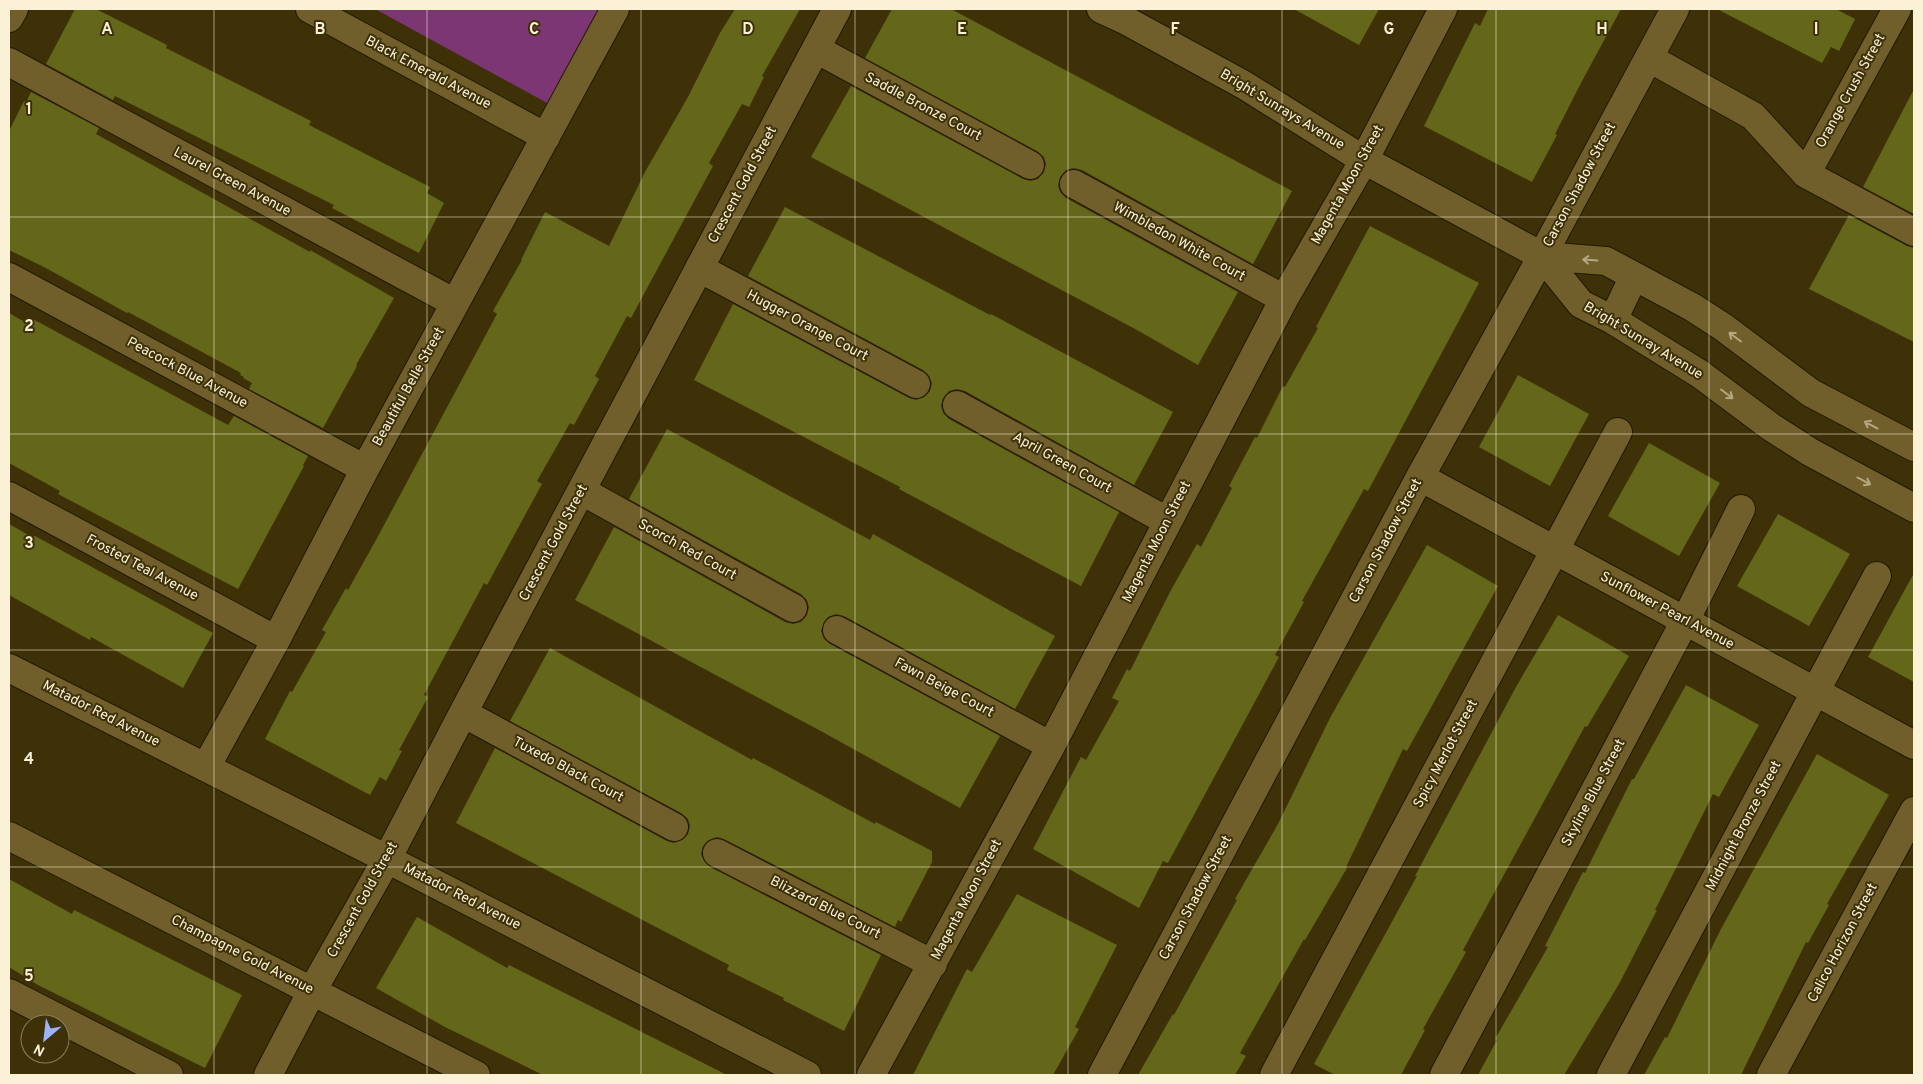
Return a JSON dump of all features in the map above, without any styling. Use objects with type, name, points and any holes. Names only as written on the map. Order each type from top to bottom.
[{"type":"street","points":[[9,18],[14,9]]},
{"type":"street","name":"Black Emerald Avenue","points":[[310,9],[546,137]]},
{"type":"street","name":"Beautiful Belle Street","points":[[206,767],[276,640],[365,469],[615,9]]},
{"type":"street","name":"Crescent Gold Street","points":[[268,1075],[312,991],[387,859],[837,9]]},
{"type":"street","name":"Bright Sunrays Avenue","points":[[1101,9],[1125,20],[1244,85],[1364,160],[1542,256]]},
{"type":"street","name":"Magenta Moon Street","points":[[871,1075],[1051,746],[1167,520],[1284,299],[1364,160],[1443,9]]},
{"type":"street","name":"Carson Shadow Street","points":[[1102,1075],[1420,478],[1542,256],[1674,9]]},
{"type":"street","name":"Orange Crush Street","points":[[1806,174],[1897,9]]},
{"type":"street","name":"Saddle Bronze Court","points":[[816,49],[1030,165]]},
{"type":"street","points":[[1649,58],[1753,116],[1806,174],[1914,232]]},
{"type":"street","name":"Laurel Green Avenue","points":[[9,62],[455,303]]},
{"type":"street","name":"Wimbledon White Court","points":[[1074,184],[1284,299]]},
{"type":"street","points":[[1542,256],[1606,261],[1692,307],[1723,327],[1811,393],[1914,448]]},
{"type":"street","name":"Bright Sunray Avenue","points":[[1542,256],[1581,304],[1613,320],[1700,374],[1771,427],[1810,452],[1914,508]]},
{"type":"street","name":"Hugger Orange Court","points":[[699,268],[916,384]]},
{"type":"street","points":[[1613,320],[1634,276]]},
{"type":"street","name":"Peacock Blue Avenue","points":[[9,277],[365,469]]},
{"type":"street","name":"April Green Court","points":[[957,405],[1167,520]]},
{"type":"street","name":"Spicy Merlot Street","points":[[1274,1075],[1618,432]]},
{"type":"street","name":"Sunflower Pearl Avenue","points":[[1420,478],[1914,745]]},
{"type":"street","name":"Scorch Red Court","points":[[582,492],[793,608]]},
{"type":"street","name":"Frosted Teal Avenue","points":[[9,496],[276,640]]},
{"type":"street","name":"Skyline Blue Street","points":[[1444,1075],[1685,621],[1741,509]]},
{"type":"street","name":"Midnight Bronze Street","points":[[1611,1075],[1877,576]]},
{"type":"street","name":"Fawn Beige Court","points":[[837,630],[1051,746]]},
{"type":"street","name":"Matador Red Avenue","points":[[9,668],[387,859],[806,1075]]},
{"type":"street","name":"Tuxedo Black Court","points":[[463,713],[674,826]]},
{"type":"street","name":"Calico Horizon Street","points":[[1771,1075],[1914,812]]},
{"type":"street","name":"Champagne Gold Avenue","points":[[9,836],[476,1075]]},
{"type":"street","name":"Blizzard Blue Court","points":[[717,853],[933,964]]},
{"type":"street","points":[[9,992],[169,1075]]},
{"type":"shaded area","points":[[375,9],[600,9],[549,104]]},
{"type":"building","points":[[75,9],[96,9],[167,45],[166,48],[311,121],[309,125],[430,187],[427,193],[444,203],[419,253],[332,208],[334,205],[115,96],[113,100],[46,64]]},
{"type":"building","points":[[735,9],[800,9],[762,76],[764,77],[749,107],[742,104],[709,163],[713,166],[631,318],[627,316],[595,376],[599,379],[574,425],[570,423],[537,481],[542,484],[487,585],[484,583],[424,695],[428,697],[399,750],[402,751],[386,781],[380,777],[370,795],[265,739],[290,691],[292,692],[326,632],[322,630],[346,588],[348,590],[376,540],[497,314],[493,311],[522,260],[545,212],[609,246],[645,172],[688,97],[720,33]]},
{"type":"building","points":[[892,9],[951,9],[1292,191],[1253,264],[1082,170],[1074,168],[1066,170],[1060,177],[1058,185],[1060,192],[1066,198],[1238,292],[1198,365],[1137,330],[811,157],[851,86],[1023,179],[1030,181],[1038,179],[1044,172],[1046,164],[1044,157],[1037,151],[865,58]]},
{"type":"building","points":[[1294,9],[1379,9],[1359,45]]},
{"type":"building","points":[[1488,9],[1621,9],[1582,81],[1555,134],[1557,135],[1532,182],[1424,126],[1475,23],[1480,26]]},
{"type":"building","points":[[1717,9],[1836,9],[1855,19],[1839,51],[1831,47],[1822,63]]},
{"type":"building","points":[[1914,89],[1914,214],[1863,187]]},
{"type":"building","points":[[31,92],[99,128],[96,134],[310,252],[310,250],[394,298],[323,428],[249,389],[252,383],[243,378],[240,375],[241,373],[9,250],[9,131],[24,101],[26,102]]},
{"type":"building","points":[[785,207],[991,314],[1173,412],[1134,485],[965,391],[957,389],[949,391],[943,398],[941,406],[943,413],[949,419],[1119,512],[1081,586],[899,489],[900,487],[694,380],[733,304],[909,398],[916,400],[924,397],[930,391],[932,383],[929,376],[923,370],[748,276]]},
{"type":"building","points":[[1849,215],[1914,248],[1914,342],[1809,289]]},
{"type":"building","points":[[1370,226],[1479,283],[1368,491],[1364,489],[1302,601],[1304,602],[1275,655],[1279,657],[1168,863],[1163,861],[1139,908],[1033,849],[1081,757],[1086,760],[1119,701],[1112,698],[1127,669],[1130,671],[1171,590],[1197,544],[1201,547],[1232,488],[1229,486],[1255,437],[1257,438],[1283,386],[1285,387],[1318,328],[1316,327]]},
{"type":"building","points":[[9,313],[28,324],[31,318],[228,425],[234,416],[308,456],[238,589],[58,494],[60,491],[9,463]]},
{"type":"building","points":[[1518,375],[1589,414],[1550,486],[1479,447]]},
{"type":"building","points":[[667,429],[870,540],[873,534],[1055,636],[1015,709],[844,616],[836,614],[828,617],[824,622],[821,631],[824,639],[830,644],[1000,736],[960,808],[819,730],[575,600],[614,527],[785,622],[793,624],[801,622],[807,615],[809,607],[807,600],[801,594],[629,499]]},
{"type":"building","points":[[1649,443],[1720,483],[1679,556],[1608,516]]},
{"type":"building","points":[[1778,514],[1850,554],[1809,626],[1737,586]]},
{"type":"building","points":[[9,524],[32,537],[35,536],[213,633],[183,688],[91,637],[90,640],[9,595]]},
{"type":"building","points":[[1427,545],[1498,586],[1407,751],[1403,749],[1347,868],[1304,939],[1240,1053],[1246,1056],[1235,1075],[1138,1075],[1174,1015],[1237,900],[1235,899],[1278,824],[1330,718]]},
{"type":"building","points":[[1914,573],[1914,682],[1868,657]]},
{"type":"building","points":[[1558,615],[1629,656],[1587,727],[1585,726],[1463,950],[1466,952],[1423,1029],[1425,1030],[1401,1075],[1335,1075],[1314,1064],[1417,876],[1415,876],[1516,687]]},
{"type":"building","points":[[550,648],[752,760],[753,758],[875,824],[876,822],[932,851],[932,862],[901,922],[898,920],[895,927],[724,839],[717,837],[709,840],[703,846],[701,854],[704,861],[710,867],[881,955],[844,1031],[783,1000],[784,998],[727,970],[729,965],[456,823],[495,748],[667,841],[674,843],[682,840],[688,834],[690,826],[688,819],[681,813],[510,721]]},
{"type":"building","points":[[1686,685],[1759,725],[1719,797],[1713,794],[1619,984],[1564,1075],[1478,1075],[1497,1040],[1495,1039],[1548,947],[1545,946],[1583,872],[1585,873],[1632,779],[1634,779]]},
{"type":"building","points":[[1817,754],[1889,795],[1827,904],[1829,905],[1808,943],[1806,942],[1741,1075],[1644,1075],[1665,1037],[1667,1038],[1721,929]]},
{"type":"building","points":[[9,879],[72,914],[74,910],[242,995],[205,1068],[38,985],[9,967]]},
{"type":"building","points":[[1017,894],[1117,945],[1075,1027],[1079,1029],[1053,1075],[913,1075],[967,969],[972,972]]},
{"type":"building","points":[[417,917],[507,968],[509,965],[727,1075],[543,1075],[445,1027],[376,988]]}]
